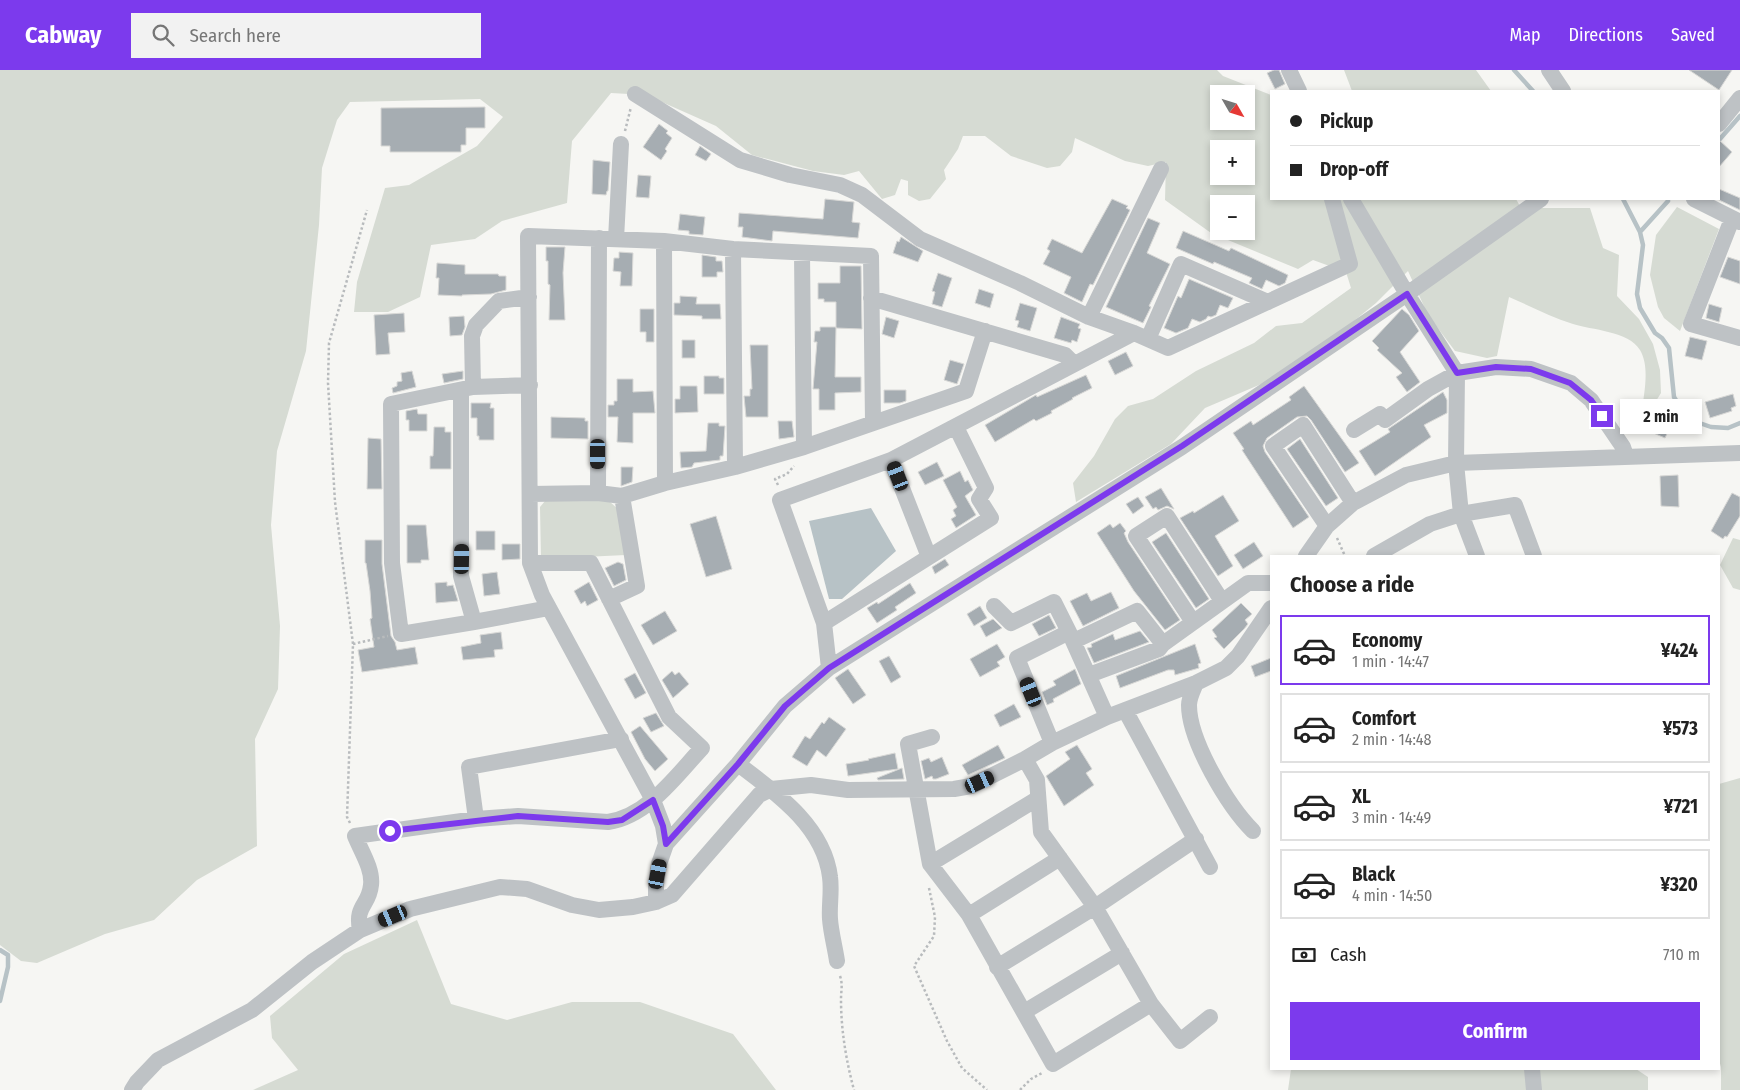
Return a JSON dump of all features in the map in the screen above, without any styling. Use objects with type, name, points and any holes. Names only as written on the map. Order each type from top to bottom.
[{"type":"street","points":[[1289,70],[1299,90]]},
{"type":"street","points":[[1549,70],[1562,90]]},
{"type":"street","points":[[634,94],[740,160],[847,189],[862,195],[920,239],[1020,283],[1089,318],[1141,336],[1168,348],[1350,264],[1332,200]]},
{"type":"street","points":[[1720,123],[1740,98]]},
{"type":"street","points":[[616,239],[621,144]]},
{"type":"street","points":[[1089,318],[1161,169]]},
{"type":"street","points":[[1352,200],[1407,294],[1457,373],[1456,463],[1461,514],[1477,555]]},
{"type":"street","points":[[666,844],[738,764],[785,706],[829,668],[1182,446],[1407,294],[1540,200]]},
{"type":"street","points":[[1696,200],[1736,221],[1691,324],[1740,338]]},
{"type":"street","points":[[656,902],[656,884],[666,844],[663,826],[653,800],[549,608],[530,563],[528,236],[664,241],[733,249],[871,256],[872,422]]},
{"type":"street","points":[[598,493],[599,238]]},
{"type":"street","points":[[664,241],[665,483]]},
{"type":"street","points":[[733,249],[735,467]]},
{"type":"street","points":[[802,253],[804,447]]},
{"type":"street","points":[[829,668],[824,623],[780,500],[891,460],[1074,364],[1141,336],[1181,264],[1268,302]]},
{"type":"street","points":[[474,622],[461,576],[467,389],[472,336],[476,325],[498,301],[529,297]]},
{"type":"street","points":[[871,298],[1065,355],[1074,364]]},
{"type":"street","points":[[530,494],[598,493],[622,496],[804,447],[966,391],[985,331]]},
{"type":"street","points":[[1354,430],[1380,414],[1386,420],[1428,389],[1457,373],[1496,367],[1531,369],[1570,383],[1591,400],[1623,447],[1626,456]]},
{"type":"street","points":[[530,385],[467,389],[390,404],[392,563],[401,634],[549,608]]},
{"type":"street","points":[[1327,526],[1273,446],[1304,425],[1353,503]]},
{"type":"street","points":[[824,623],[991,518],[978,499],[986,488],[956,427]]},
{"type":"street","points":[[1307,555],[1327,526],[1353,503],[1406,476],[1456,463],[1740,453]]},
{"type":"street","points":[[891,460],[929,557]]},
{"type":"street","points":[[609,599],[637,586],[622,496]]},
{"type":"street","points":[[1376,555],[1430,524],[1461,514],[1515,504],[1534,555]]},
{"type":"street","points":[[1193,622],[1136,536],[1167,516],[1222,602]]},
{"type":"street","points":[[360,930],[358,916],[371,886],[371,873],[355,836],[476,819],[518,816],[608,822],[622,820],[653,800],[702,748],[669,717],[591,563],[530,563]]},
{"type":"street","points":[[1089,675],[1159,650],[1162,644],[1248,583],[1270,583]]},
{"type":"street","points":[[994,606],[1011,623],[1054,602],[1072,637],[1107,717]]},
{"type":"street","points":[[132,1090],[158,1060],[252,1010],[312,962],[360,930],[410,910],[500,887],[527,889],[572,905],[599,910],[633,907],[656,902],[672,895],[759,795],[771,789],[811,785],[848,790],[954,789],[971,786],[1026,759],[1052,743],[1107,717],[1196,683],[1226,668],[1238,656],[1270,609]]},
{"type":"street","points":[[1052,743],[1017,658],[1137,612],[1162,644]]},
{"type":"street","points":[[1196,683],[1189,702],[1191,723],[1225,796],[1243,821],[1253,831]]},
{"type":"street","points":[[1125,710],[1210,867]]},
{"type":"street","points":[[932,737],[908,744],[918,790],[925,844],[930,864],[969,915],[1052,1064],[1151,1004]]},
{"type":"street","points":[[476,819],[469,768],[621,739]]},
{"type":"street","points":[[1026,759],[1037,780],[1041,832],[1095,907],[1151,1004],[1180,1041],[1210,1017]]},
{"type":"street","points":[[738,764],[771,789],[797,814],[819,840],[830,876],[830,921],[837,961]]},
{"type":"street","points":[[930,864],[1037,799]]},
{"type":"street","points":[[997,967],[1095,907],[1196,839]]},
{"type":"street","points":[[969,915],[1060,858]]},
{"type":"street","points":[[1024,1012],[1122,953]]},
{"type":"street","points":[[1532,1070],[1534,1090]]},
{"type":"path","points":[[621,144],[634,94]]},
{"type":"path","points":[[355,836],[347,817],[353,644],[334,502],[328,383],[329,344],[367,210]]},
{"type":"path","points":[[787,474],[794,466]]},
{"type":"path","points":[[353,644],[392,635]]},
{"type":"path","points":[[930,864],[927,878],[935,917],[934,936],[914,966],[947,1041],[962,1068],[987,1090]]},
{"type":"path","points":[[837,961],[842,984],[840,998],[845,1054],[854,1090]]},
{"type":"path","points":[[1020,1090],[1031,1079],[1052,1064]]},
{"type":"shaded area","points":[[0,70],[1217,70],[1223,76],[1246,85],[1210,85],[1210,130],[1255,130],[1255,89],[1270,95],[1270,200],[1517,200],[1521,208],[1590,208],[1603,248],[1619,255],[1617,296],[1639,319],[1653,344],[1660,370],[1661,393],[1651,409],[1642,411],[1646,380],[1643,357],[1635,344],[1627,339],[1609,332],[1565,321],[1509,297],[1497,356],[1487,358],[1455,351],[1428,315],[1408,271],[1376,303],[1328,342],[1266,382],[1205,408],[1171,444],[1076,502],[1073,483],[1094,456],[1115,419],[1128,406],[1153,399],[1196,371],[1254,343],[1276,326],[1302,323],[1351,288],[1346,272],[1313,260],[1298,269],[1228,240],[1255,240],[1255,195],[1210,195],[1210,232],[1165,200],[1166,162],[1148,166],[1125,161],[1075,138],[1072,152],[1060,166],[1047,168],[1011,156],[985,136],[963,136],[958,149],[944,170],[946,179],[930,199],[919,201],[908,195],[908,181],[901,179],[895,195],[882,199],[859,171],[844,175],[813,171],[752,155],[716,126],[646,95],[611,93],[572,141],[567,203],[502,221],[475,239],[431,245],[420,297],[388,312],[354,312],[357,282],[385,188],[409,185],[477,146],[503,117],[480,99],[350,102],[337,120],[322,168],[319,225],[306,351],[277,451],[271,525],[280,626],[278,689],[255,739],[257,846],[197,880],[154,920],[105,934],[37,963],[21,961],[0,945]]},
{"type":"shaded area","points":[[1344,70],[1476,70],[1490,90],[1352,90]]},
{"type":"shaded area","points":[[1677,207],[1719,229],[1680,331],[1664,318],[1658,307],[1650,275],[1656,235]]},
{"type":"shaded area","points":[[545,501],[609,501],[620,511],[626,555],[541,559],[540,507]]},
{"type":"shaded area","points":[[871,508],[896,551],[842,599],[829,599],[809,521]]},
{"type":"shaded area","points":[[1733,538],[1740,540],[1740,590],[1733,588],[1720,565]]},
{"type":"shaded area","points":[[1740,778],[1740,1090],[1721,1090],[1720,784]]},
{"type":"shaded area","points":[[417,920],[451,1004],[507,1020],[572,1002],[640,1002],[733,1034],[776,1090],[253,1090],[298,1070],[272,1038],[270,1016],[344,954]]},
{"type":"shaded area","points":[[1291,1070],[1638,1070],[1648,1077],[1648,1090],[1288,1090]]},
{"type":"building","points":[[1279,70],[1285,84],[1275,89],[1267,73]]},
{"type":"building","points":[[1689,70],[1732,70],[1719,90]]},
{"type":"building","points":[[485,107],[485,128],[466,128],[466,145],[461,145],[461,152],[390,152],[390,146],[381,146],[381,108]]},
{"type":"building","points":[[659,124],[668,131],[666,133],[672,138],[661,160],[643,147]]},
{"type":"building","points":[[1720,141],[1732,152],[1720,166]]},
{"type":"building","points":[[700,146],[711,154],[706,161],[695,155]]},
{"type":"building","points":[[593,160],[610,162],[608,191],[606,195],[592,194]]},
{"type":"building","points":[[638,175],[651,176],[649,198],[636,197]]},
{"type":"building","points":[[1720,189],[1740,198],[1740,210],[1719,200]]},
{"type":"building","points":[[825,199],[854,202],[852,222],[860,223],[858,238],[773,231],[772,241],[742,237],[743,227],[738,227],[739,213],[823,219]]},
{"type":"building","points":[[1112,199],[1128,206],[1126,208],[1130,210],[1093,285],[1090,284],[1082,302],[1064,293],[1071,277],[1043,264],[1050,251],[1047,249],[1052,239],[1082,253]]},
{"type":"building","points":[[680,214],[705,217],[703,235],[689,234],[689,231],[678,230]]},
{"type":"building","points":[[1148,218],[1160,223],[1147,253],[1170,264],[1149,306],[1151,307],[1143,323],[1106,307]]},
{"type":"building","points":[[1183,231],[1229,251],[1231,248],[1288,275],[1285,283],[1279,286],[1266,280],[1262,289],[1249,283],[1252,278],[1176,248]]},
{"type":"building","points":[[901,237],[923,251],[918,262],[893,253],[897,241],[899,242]]},
{"type":"building","points":[[546,247],[565,247],[563,273],[565,320],[549,320],[550,285],[548,284]]},
{"type":"building","points":[[619,252],[633,253],[632,286],[620,286],[621,272],[613,271],[614,258],[619,258]]},
{"type":"building","points":[[702,255],[716,257],[716,261],[722,261],[723,272],[717,272],[717,277],[702,277]]},
{"type":"building","points":[[1728,257],[1740,261],[1740,284],[1720,277]]},
{"type":"building","points":[[437,263],[465,265],[465,274],[498,274],[499,276],[506,276],[506,290],[491,294],[438,295],[439,278],[436,278]]},
{"type":"building","points":[[840,266],[861,266],[862,329],[836,328],[836,302],[824,302],[824,299],[818,299],[818,283],[840,283]]},
{"type":"building","points":[[938,273],[952,278],[942,307],[932,304],[935,292],[932,291]]},
{"type":"building","points":[[1189,279],[1233,298],[1228,308],[1220,305],[1216,315],[1208,316],[1200,322],[1192,319],[1188,328],[1176,333],[1164,328],[1178,296],[1181,298]]},
{"type":"building","points":[[979,289],[994,294],[990,308],[975,303]]},
{"type":"building","points":[[680,296],[697,297],[696,304],[720,304],[721,319],[702,319],[702,316],[674,315],[674,303],[680,303]]},
{"type":"building","points":[[1020,303],[1037,308],[1030,331],[1017,327],[1019,321],[1015,320]]},
{"type":"building","points":[[1709,304],[1722,308],[1719,322],[1706,318]]},
{"type":"building","points":[[640,309],[654,309],[654,342],[646,342],[646,332],[640,332]]},
{"type":"building","points":[[1402,309],[1409,315],[1419,331],[1400,352],[1420,382],[1407,392],[1396,377],[1402,373],[1377,350],[1379,348],[1372,341]]},
{"type":"building","points":[[404,313],[405,332],[388,333],[390,354],[376,355],[374,315]]},
{"type":"building","points":[[464,316],[465,327],[462,335],[450,336],[449,317]]},
{"type":"building","points":[[886,317],[899,321],[894,338],[882,334]]},
{"type":"building","points":[[1061,317],[1080,324],[1078,328],[1081,329],[1077,342],[1072,340],[1071,343],[1054,338]]},
{"type":"building","points":[[820,327],[836,327],[835,377],[861,377],[861,392],[835,393],[835,410],[819,410],[819,389],[813,389],[817,342],[814,342],[815,331],[820,331]]},
{"type":"building","points":[[1690,337],[1707,341],[1702,360],[1685,356]]},
{"type":"building","points":[[682,340],[695,340],[695,358],[682,358]]},
{"type":"building","points":[[750,345],[768,345],[768,417],[746,417],[744,396],[750,396],[750,389],[752,389]]},
{"type":"building","points":[[1126,352],[1133,366],[1115,375],[1108,361]]},
{"type":"building","points":[[950,360],[964,364],[957,384],[944,380]]},
{"type":"building","points":[[412,371],[416,387],[393,393],[392,388],[397,386],[397,382],[402,381],[401,373]]},
{"type":"building","points":[[463,371],[463,379],[444,383],[442,374]]},
{"type":"building","points":[[1086,375],[1092,388],[1051,411],[1052,413],[1036,421],[1034,419],[995,442],[985,425],[1036,395],[1037,397]]},
{"type":"building","points":[[704,376],[724,378],[724,394],[704,394]]},
{"type":"building","points":[[617,379],[633,379],[633,392],[653,391],[655,413],[633,413],[633,443],[617,442],[618,417],[608,417],[608,405],[614,405],[614,401],[617,401]]},
{"type":"building","points":[[680,386],[697,386],[698,412],[675,413],[675,399],[680,399]]},
{"type":"building","points":[[1304,386],[1359,463],[1345,472],[1307,416],[1297,417],[1267,438],[1263,446],[1265,452],[1309,517],[1293,528],[1233,433],[1251,421],[1253,425],[1291,400],[1289,397]]},
{"type":"building","points":[[884,390],[906,390],[906,401],[884,403]]},
{"type":"building","points":[[1443,392],[1447,400],[1447,413],[1424,425],[1431,437],[1375,476],[1359,451],[1390,432],[1388,429]]},
{"type":"building","points":[[1733,394],[1736,406],[1731,408],[1732,411],[1710,418],[1705,402]]},
{"type":"building","points":[[471,403],[491,403],[490,408],[494,408],[494,440],[479,440],[479,436],[477,436],[477,418],[471,418]]},
{"type":"building","points":[[417,409],[418,414],[427,414],[427,431],[409,431],[409,420],[406,420],[406,411]]},
{"type":"building","points":[[551,417],[585,418],[585,421],[588,421],[588,439],[551,438]]},
{"type":"building","points":[[778,421],[792,421],[794,437],[779,439]]},
{"type":"building","points":[[1655,421],[1670,427],[1665,438],[1651,432]]},
{"type":"building","points":[[708,423],[719,423],[719,426],[725,426],[723,456],[720,456],[720,460],[694,463],[692,467],[681,468],[680,452],[706,451]]},
{"type":"building","points":[[434,427],[445,427],[445,432],[451,432],[451,469],[430,469],[430,456],[433,456]]},
{"type":"building","points":[[368,438],[381,439],[382,489],[367,489]]},
{"type":"building","points":[[1300,439],[1338,498],[1326,506],[1287,449]]},
{"type":"building","points":[[937,462],[944,476],[925,485],[918,472]]},
{"type":"building","points":[[621,467],[633,467],[632,482],[621,486]]},
{"type":"building","points":[[960,471],[965,482],[968,480],[973,490],[965,496],[976,515],[956,528],[951,519],[956,516],[953,510],[957,507],[943,480]]},
{"type":"building","points":[[1678,475],[1679,507],[1661,506],[1660,476]]},
{"type":"building","points":[[1161,488],[1174,509],[1167,506],[1158,510],[1156,507],[1153,509],[1145,497]]},
{"type":"building","points":[[1732,493],[1740,497],[1740,516],[1727,537],[1725,536],[1723,539],[1711,531]]},
{"type":"building","points":[[1223,495],[1239,521],[1215,536],[1233,566],[1218,576],[1180,518],[1193,511],[1194,513]]},
{"type":"building","points":[[1138,497],[1144,506],[1133,514],[1126,504]]},
{"type":"building","points":[[716,516],[732,569],[706,577],[690,524]]},
{"type":"building","points":[[1120,523],[1126,531],[1124,533],[1128,542],[1180,620],[1165,630],[1134,591],[1097,533],[1110,524],[1113,528]]},
{"type":"building","points":[[407,525],[426,525],[429,560],[421,560],[421,563],[407,563]]},
{"type":"building","points":[[476,531],[495,531],[495,550],[476,550]]},
{"type":"building","points":[[1166,533],[1209,599],[1196,608],[1152,542]]},
{"type":"building","points":[[365,540],[382,540],[382,564],[391,636],[397,650],[415,647],[418,664],[362,672],[358,650],[374,647],[370,619],[372,618],[370,591],[365,563]]},
{"type":"building","points":[[1254,542],[1263,556],[1243,569],[1234,555]]},
{"type":"building","points":[[502,544],[520,544],[520,559],[502,560]]},
{"type":"building","points":[[945,559],[949,565],[935,574],[932,567]]},
{"type":"building","points":[[618,562],[623,564],[626,580],[614,586],[605,568]]},
{"type":"building","points":[[497,572],[500,594],[484,596],[482,574]]},
{"type":"building","points":[[447,582],[447,586],[453,585],[458,601],[436,603],[435,583]]},
{"type":"building","points":[[589,582],[598,600],[587,606],[585,601],[581,604],[574,591]]},
{"type":"building","points":[[910,583],[916,593],[895,607],[897,610],[877,623],[867,608],[877,602],[878,604]]},
{"type":"building","points":[[1111,592],[1119,608],[1083,626],[1070,601],[1087,593],[1091,601]]},
{"type":"building","points":[[1241,603],[1252,614],[1245,620],[1248,624],[1244,629],[1224,649],[1214,638],[1217,637],[1212,630]]},
{"type":"building","points":[[980,606],[987,618],[974,626],[967,614]]},
{"type":"building","points":[[665,611],[677,631],[653,645],[641,625]]},
{"type":"building","points":[[1049,615],[1056,628],[1039,636],[1032,624]]},
{"type":"building","points":[[993,619],[1002,628],[986,637],[980,626]]},
{"type":"building","points":[[1140,631],[1149,642],[1094,663],[1087,648],[1092,647],[1091,644],[1113,634],[1115,640]]},
{"type":"building","points":[[501,632],[503,649],[494,650],[495,657],[463,660],[461,647],[481,643],[480,635]]},
{"type":"building","points":[[997,644],[1005,657],[997,662],[1000,666],[980,677],[970,659]]},
{"type":"building","points":[[1195,644],[1201,663],[1198,664],[1199,668],[1175,675],[1174,670],[1168,670],[1120,688],[1116,676]]},
{"type":"building","points":[[889,656],[901,677],[891,683],[879,661]]},
{"type":"building","points":[[1270,658],[1270,671],[1255,677],[1251,666]]},
{"type":"building","points":[[848,669],[866,695],[853,704],[835,678]]},
{"type":"building","points":[[1075,669],[1081,684],[1053,699],[1054,702],[1047,705],[1042,692],[1056,685],[1053,681]]},
{"type":"building","points":[[672,671],[675,675],[679,672],[689,684],[673,698],[662,680]]},
{"type":"building","points":[[635,673],[646,693],[635,699],[624,679]]},
{"type":"building","points":[[1014,704],[1021,717],[1000,727],[994,715]]},
{"type":"building","points":[[656,713],[664,726],[651,732],[643,718]]},
{"type":"building","points":[[829,717],[846,729],[826,757],[817,750],[807,766],[792,757],[805,736],[810,739],[822,722],[824,724]]},
{"type":"building","points":[[640,726],[668,759],[655,771],[645,759],[631,732]]},
{"type":"building","points":[[998,745],[1005,758],[968,775],[962,765]]},
{"type":"building","points":[[1077,745],[1092,769],[1086,773],[1094,785],[1064,806],[1046,776],[1070,759],[1065,752]]},
{"type":"building","points":[[895,753],[898,769],[848,776],[846,764]]},
{"type":"building","points":[[942,757],[949,774],[936,779],[933,779],[932,776],[925,779],[921,761],[929,758],[931,762]]},
{"type":"building","points":[[902,768],[904,779],[878,780],[877,778]]},
{"type":"waterway","points":[[1514,70],[1532,90]]},
{"type":"waterway","points":[[1720,139],[1740,116]]},
{"type":"waterway","points":[[1624,200],[1640,232],[1643,245],[1637,294],[1640,308],[1655,333],[1662,338],[1669,348],[1674,397],[1691,420],[1711,427],[1728,428],[1740,423]]},
{"type":"waterway","points":[[1640,232],[1668,201]]},
{"type":"waterway","points":[[0,950],[8,955],[8,967],[0,1001]]},
{"type":"route","points":[[390,831],[476,819],[518,816],[608,822],[622,820],[653,800],[663,826],[666,844],[738,764],[785,706],[829,668],[1182,446],[1407,294],[1457,373],[1496,367],[1531,369],[1570,383],[1591,400],[1602,416]]}]
